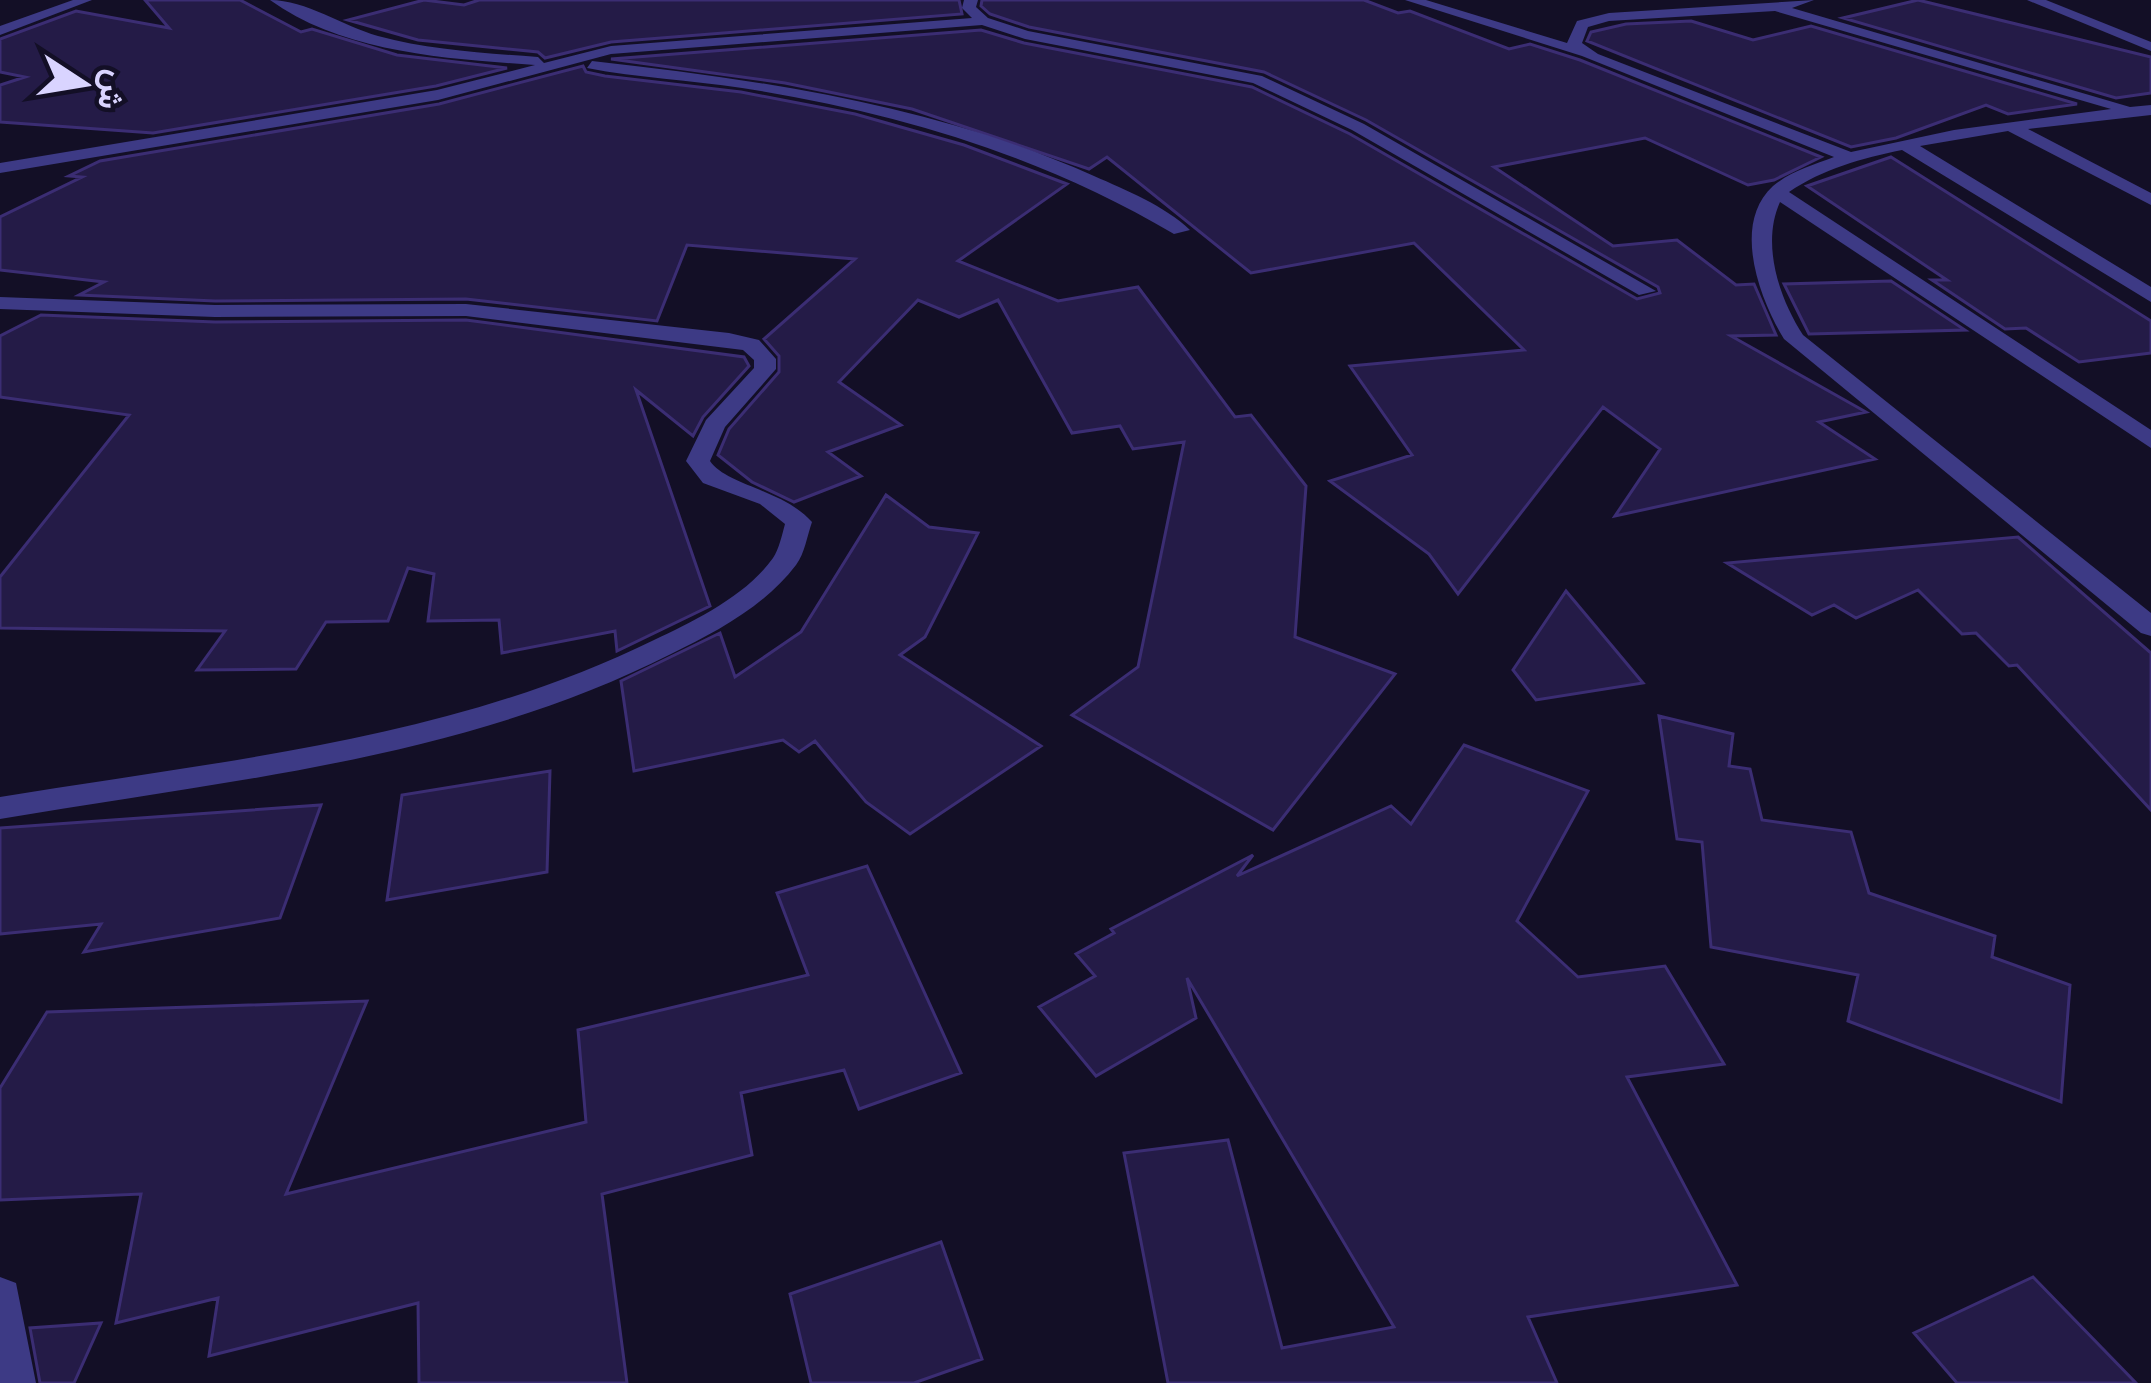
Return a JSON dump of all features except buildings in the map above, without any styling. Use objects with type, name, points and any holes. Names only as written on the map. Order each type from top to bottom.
[{"type":"street","points":[[0,31],[85,0]]},
{"type":"street","points":[[278,0],[347,32],[407,50],[563,62],[820,95],[1030,156],[1137,201],[1181,230]]},
{"type":"street","points":[[971,0],[969,8],[983,21]]},
{"type":"street","points":[[1412,0],[1581,52],[1849,157]]},
{"type":"street","points":[[1779,8],[1807,0]]},
{"type":"street","points":[[2034,0],[2151,47]]},
{"type":"street","points":[[1581,52],[1574,44],[1582,24],[1611,13],[1653,8],[1779,8],[2143,111]]},
{"type":"street","points":[[0,168],[438,95],[637,47],[983,21],[1024,35],[1257,79],[1358,127],[1646,291]]},
{"type":"street","points":[[2143,111],[1849,157],[1799,177],[1777,192],[1765,227],[1767,289],[1777,314],[1796,339],[1822,365],[2151,627]]},
{"type":"street","points":[[2014,128],[2151,200]]},
{"type":"street","points":[[1906,146],[2151,296]]},
{"type":"street","points":[[1777,192],[2151,441]]},
{"type":"street","points":[[0,303],[214,311],[466,310],[751,345],[765,358],[765,369],[714,424],[698,460],[712,478],[785,508],[799,522],[800,541],[770,582],[735,611],[623,665],[496,713],[406,740],[0,808]]},
{"type":"street","points":[[0,1298],[14,1383]]}]
